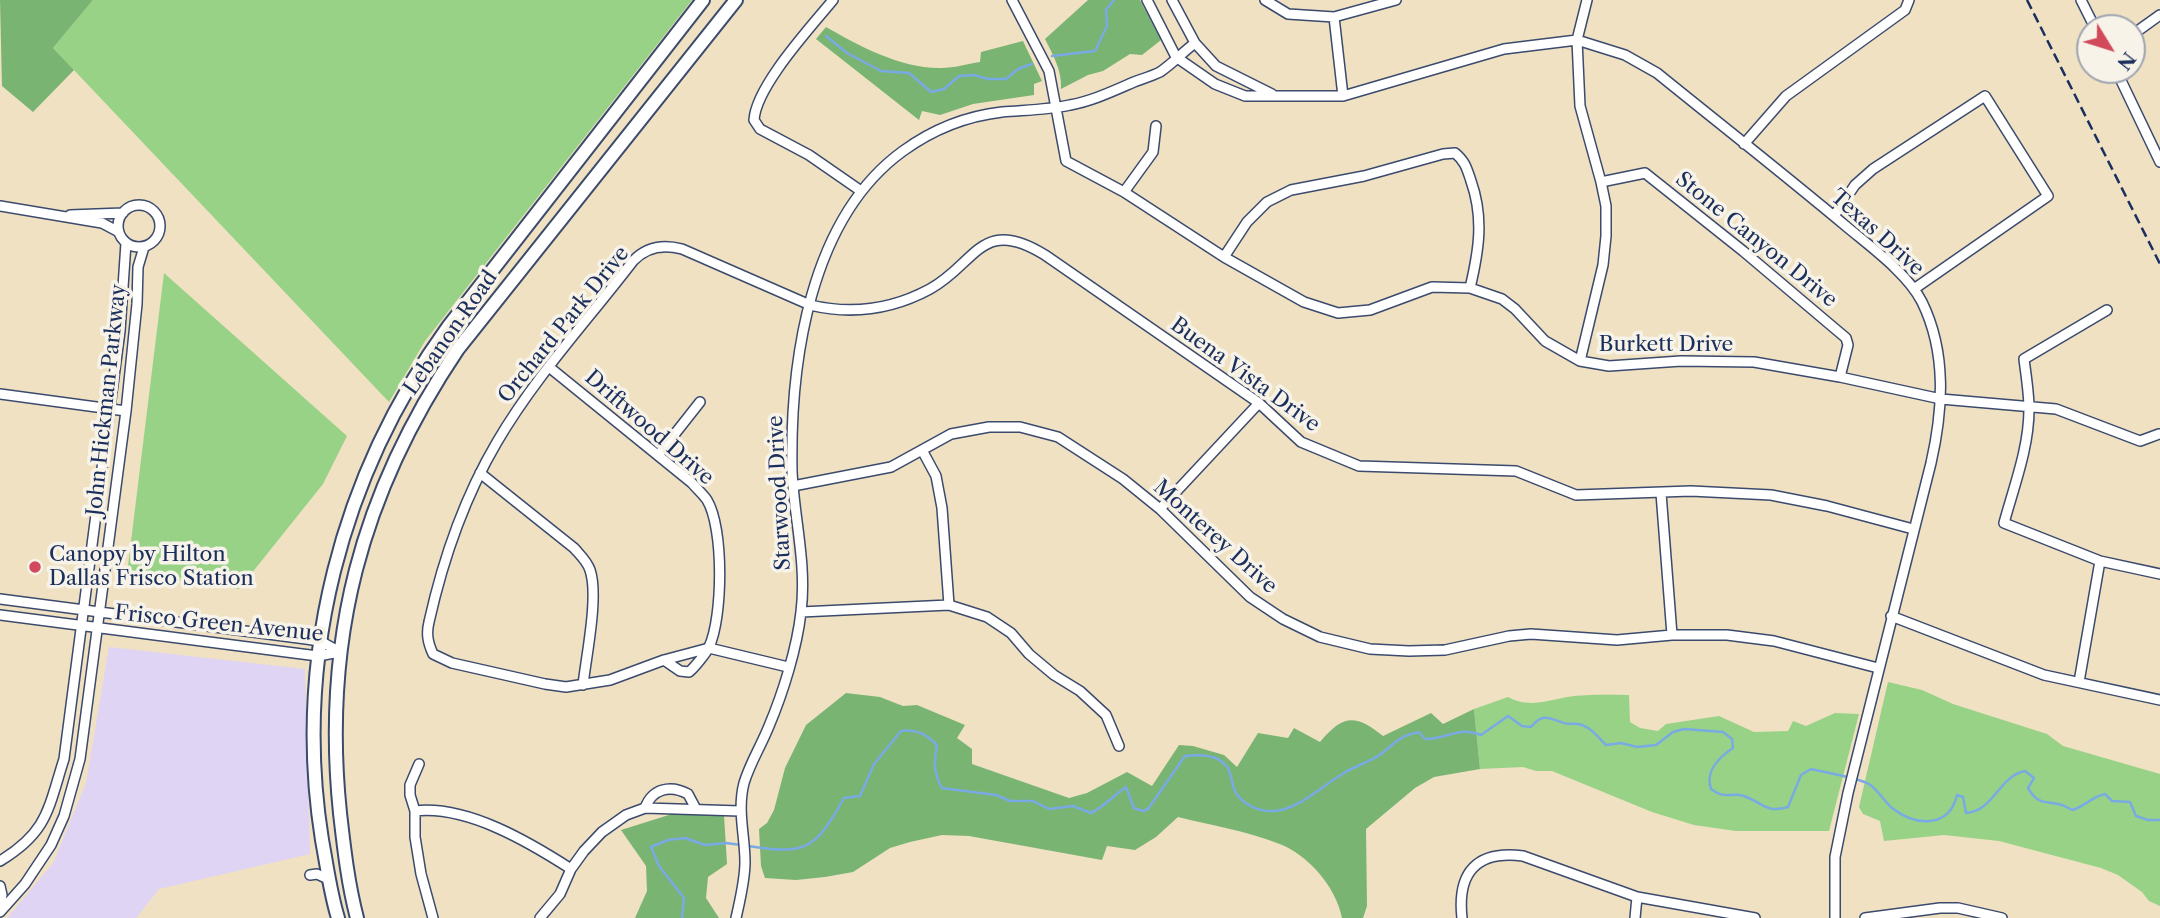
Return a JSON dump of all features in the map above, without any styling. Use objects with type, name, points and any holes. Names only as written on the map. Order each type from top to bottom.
[{"type":"main road","name":"Lebanon Road","points":[[338,918],[328,878],[314,776],[318,656],[325,602],[337,551],[372,457],[398,403],[423,361],[703,0]]},
{"type":"main road","name":"Lebanon Road","points":[[357,918],[350,892],[343,837],[337,778],[335,710],[340,652],[357,565],[378,500],[407,435],[440,377],[498,297],[736,0]]},
{"type":"main road","points":[[322,839],[343,837]]},
{"type":"street","points":[[833,0],[770,82],[756,109],[756,124],[765,132],[809,155],[861,191]]},
{"type":"street","name":"Burkett Drive","points":[[1012,0],[1045,62],[1066,161],[1124,192],[1224,257],[1304,302],[1338,313],[1370,310],[1432,287],[1470,288],[1502,299],[1545,341],[1580,361],[1609,366],[1681,361],[1754,362],[1941,399],[2056,409],[2140,441],[2159,434]]},
{"type":"street","points":[[1147,3],[1158,0]]},
{"type":"street","name":"Texas Drive","points":[[1172,0],[1195,43],[1216,66],[1273,95]]},
{"type":"street","points":[[1265,0],[1288,14],[1334,18],[1396,0]]},
{"type":"street","points":[[1580,361],[1598,285],[1606,236],[1606,206],[1580,106],[1577,40],[1587,0]]},
{"type":"street","points":[[1744,144],[1786,96],[1905,10],[1909,0]]},
{"type":"street","name":"Texas Drive","points":[[1147,3],[1176,57],[1214,84],[1245,96],[1343,96],[1504,49],[1577,40],[1625,55],[1643,64],[1834,216],[1914,289],[1922,301],[1931,326],[1940,376],[1941,399],[1936,439],[1847,793],[1835,857],[1835,918]]},
{"type":"street","points":[[1334,18],[1343,96]]},
{"type":"street","name":"Starwood Drive","points":[[736,918],[745,864],[740,811],[743,785],[751,761],[781,697],[801,612],[800,542],[793,486],[794,401],[810,305],[836,231],[861,191],[886,164],[912,144],[953,124],[1001,112],[1055,108],[1101,96],[1160,72],[1195,43]]},
{"type":"street","points":[[2123,84],[2160,162]]},
{"type":"street","points":[[1834,216],[1855,185],[1873,169],[1984,96],[2048,196],[1914,289]]},
{"type":"street","points":[[1124,192],[1153,152],[1156,126]]},
{"type":"street","points":[[1224,257],[1247,222],[1267,202],[1291,190],[1364,176],[1455,153],[1464,160],[1479,208],[1478,254],[1470,288]]},
{"type":"street","name":"Stone Canyon Drive","points":[[1601,182],[1645,173],[1733,243],[1846,338],[1840,377]]},
{"type":"street","points":[[0,206],[65,217],[102,223],[119,232],[127,243],[138,248],[150,245],[161,229],[158,216],[148,206],[141,205],[134,205],[123,213],[74,214],[65,217]]},
{"type":"street","points":[[119,232],[118,225],[123,213]]},
{"type":"street","name":"Buena Vista Drive","points":[[991,243],[1012,241],[1037,250],[1259,402],[1301,442],[1359,466],[1516,471],[1576,495],[1718,491],[1771,495],[1827,506],[1913,529]]},
{"type":"street","name":"John Hickman Parkway","points":[[0,861],[27,843],[41,826],[47,816],[64,759],[120,331],[127,243]]},
{"type":"street","name":"Orchard Park Drive","points":[[583,685],[566,687],[545,684],[452,663],[433,654],[427,633],[439,581],[456,530],[480,473],[508,425],[549,367],[633,261],[641,253],[658,247],[682,249],[810,305],[858,310],[907,299],[936,285],[972,252],[991,243]]},
{"type":"street","name":"John Hickman Parkway","points":[[0,912],[25,884],[51,845],[64,816],[80,759],[126,411],[138,267],[144,247]]},
{"type":"street","points":[[2107,310],[2024,359],[2029,407],[2025,447],[2004,523],[2100,561],[2160,574]]},
{"type":"street","name":"Driftwood Drive","points":[[549,367],[659,454],[707,500],[714,518],[720,582],[718,614],[709,648]]},
{"type":"street","points":[[0,394],[126,411]]},
{"type":"street","points":[[659,454],[700,402]]},
{"type":"street","points":[[1160,509],[1259,402]]},
{"type":"street","name":"Monterey Drive","points":[[793,486],[891,467],[951,434],[989,427],[1020,427],[1058,437],[1123,479],[1160,509],[1250,597],[1283,619],[1321,637],[1370,649],[1409,651],[1445,650],[1531,634],[1617,640],[1672,635],[1749,636],[1878,668]]},
{"type":"street","points":[[922,450],[936,476],[942,508],[949,605]]},
{"type":"street","points":[[480,473],[574,548],[590,570],[592,604],[583,685],[610,680],[663,660],[709,648],[788,667]]},
{"type":"street","points":[[1661,493],[1672,635]]},
{"type":"street","points":[[2079,682],[2100,561]]},
{"type":"street","name":"Frisco Green Avenue","points":[[0,599],[320,641],[340,652]]},
{"type":"street","points":[[801,612],[949,605],[987,617],[1011,633],[1054,675],[1080,691],[1106,715],[1119,746]]},
{"type":"street","name":"Frisco Green Avenue","points":[[0,615],[318,656],[340,652]]},
{"type":"street","points":[[1891,616],[2044,675],[2160,700]]},
{"type":"street","points":[[663,660],[680,671],[689,672],[709,648]]},
{"type":"street","points":[[419,764],[410,785],[410,795],[415,811],[415,837],[421,874],[433,918]]},
{"type":"street","points":[[645,808],[655,792],[671,790],[688,794],[696,809]]},
{"type":"street","points":[[540,918],[560,894],[571,869],[601,832],[626,815],[645,808],[740,811]]},
{"type":"street","points":[[415,811],[452,814],[483,823],[541,849],[571,869]]},
{"type":"street","points":[[1462,918],[1462,884],[1473,868],[1495,856],[1523,856],[1637,897],[1755,918]]},
{"type":"street","points":[[310,875],[317,874],[328,878]]},
{"type":"street","points":[[0,886],[0,906]]},
{"type":"street","points":[[1635,918],[1637,897]]},
{"type":"street","points":[[1865,918],[1940,908],[1978,911],[2002,918]]},
{"type":"shaded area","points":[[109,647],[305,669],[310,854],[159,889],[136,918],[7,918],[53,863],[86,783]]},
{"type":"green space","points":[[0,0],[93,0],[53,48],[74,70],[33,112],[2,86]]},
{"type":"green space","points":[[93,0],[692,0],[425,341],[389,402],[53,48]]},
{"type":"green space","points":[[1088,0],[1140,0],[1161,40],[1142,55],[1130,54],[1103,71],[1088,75],[1061,89],[1058,69],[1045,39]]},
{"type":"green space","points":[[826,27],[881,55],[926,67],[941,68],[980,62],[981,52],[1023,41],[1042,81],[1034,84],[1034,95],[973,104],[940,115],[922,111],[919,120],[816,39]]},
{"type":"green space","points":[[164,273],[347,436],[323,484],[239,589],[127,574]]},
{"type":"green space","points":[[1888,682],[1922,690],[1953,704],[2047,734],[2063,746],[2160,774],[2160,906],[2149,901],[2142,892],[2118,875],[2101,868],[1999,841],[1944,835],[1884,841],[1880,821],[1863,814],[1859,807]]},
{"type":"green space","points":[[846,693],[880,697],[903,706],[917,705],[965,725],[957,738],[972,749],[972,764],[1069,798],[1087,793],[1127,772],[1152,786],[1179,745],[1224,755],[1237,767],[1258,733],[1288,738],[1294,728],[1320,742],[1336,726],[1350,720],[1365,724],[1383,736],[1431,713],[1443,724],[1474,709],[1480,769],[1434,777],[1415,788],[1366,829],[1367,906],[1363,918],[1342,918],[1334,895],[1319,873],[1310,863],[1288,848],[1253,835],[1178,817],[1156,837],[1135,850],[1107,846],[1102,860],[969,836],[942,835],[890,848],[853,872],[796,880],[765,878],[761,866],[759,829],[767,823],[774,810],[785,768],[806,725]]},
{"type":"green space","points":[[1583,695],[1629,695],[1630,722],[1640,728],[1658,731],[1666,724],[1719,716],[1754,732],[1788,731],[1793,721],[1806,726],[1835,713],[1859,714],[1829,831],[1736,831],[1694,825],[1652,812],[1552,771],[1536,771],[1523,767],[1480,769],[1474,709],[1508,697],[1530,703]]},
{"type":"green space","points":[[672,814],[724,815],[727,864],[708,877],[706,898],[719,918],[635,918],[647,891],[646,866],[621,830]]},
{"type":"waterway","points":[[1052,56],[1095,51],[1107,26],[1106,10],[1114,0]]},
{"type":"waterway","points":[[826,36],[847,53],[881,71],[909,73],[931,92],[944,89],[959,76],[1006,79],[1018,69],[1032,64]]},
{"type":"waterway","points":[[748,846],[783,850],[807,845],[825,829],[844,798],[860,796],[874,764],[901,731],[921,733],[937,745],[935,767],[942,788],[996,795],[1010,801],[1033,801],[1049,809],[1073,806],[1091,813],[1126,787],[1134,808],[1143,811],[1148,809],[1185,756],[1205,755],[1223,762],[1231,775],[1234,789],[1245,803],[1262,810],[1274,811],[1302,801],[1344,773],[1378,756],[1405,736],[1419,732],[1425,739],[1459,732],[1481,735],[1508,716],[1522,726],[1531,727],[1538,720],[1545,718],[1582,725],[1594,732],[1606,745],[1656,745],[1673,732],[1684,729],[1723,732],[1732,739],[1733,748],[1722,756],[1711,771],[1711,789],[1724,795],[1744,796],[1774,809],[1788,807],[1801,775],[1811,769],[1864,782],[1872,786],[1901,814],[1921,821],[1930,821],[1947,814],[1957,795],[1963,797],[1966,813],[1976,811],[2009,779],[2025,771],[2034,778],[2028,788],[2036,798],[2044,802],[2073,810],[2105,794],[2112,801],[2130,802],[2136,816],[2160,820]]},
{"type":"waterway","points":[[682,918],[684,898],[659,866],[651,847],[668,840],[685,838],[705,845],[741,845]]},
{"type":"railway","points":[[2027,0],[2160,264]]},
{"type":"place","name":"Canopy by Hilton Dallas Frisco Station","points":[[35,567]]}]
